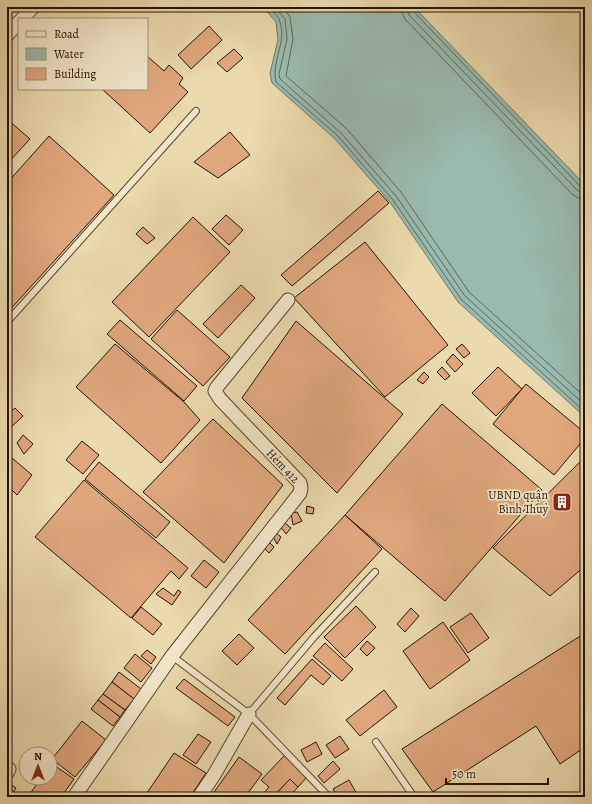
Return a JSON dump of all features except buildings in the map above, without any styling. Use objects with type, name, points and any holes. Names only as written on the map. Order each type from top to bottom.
[{"type":"street","points":[[23,18],[32,7]]},
{"type":"street","points":[[7,35],[18,23]]},
{"type":"street","name":"Hẻm 412","points":[[172,656],[301,490],[300,483],[220,399],[215,391],[288,300]]},
{"type":"street","points":[[74,797],[172,656]]},
{"type":"street","points":[[199,797],[214,775],[249,714]]},
{"type":"lane","points":[[7,322],[196,111]]},
{"type":"lane","points":[[249,714],[314,637],[375,572]]},
{"type":"lane","points":[[172,656],[249,714],[329,797]]},
{"type":"lane","points":[[376,742],[414,797]]},
{"type":"water","points":[[263,7],[414,7],[585,185],[585,417],[458,302],[390,202],[335,139],[272,83],[270,73],[278,40],[276,22]]},
{"type":"place","name":"UBND quận Bình Thuỷ","points":[[562,502]]}]
